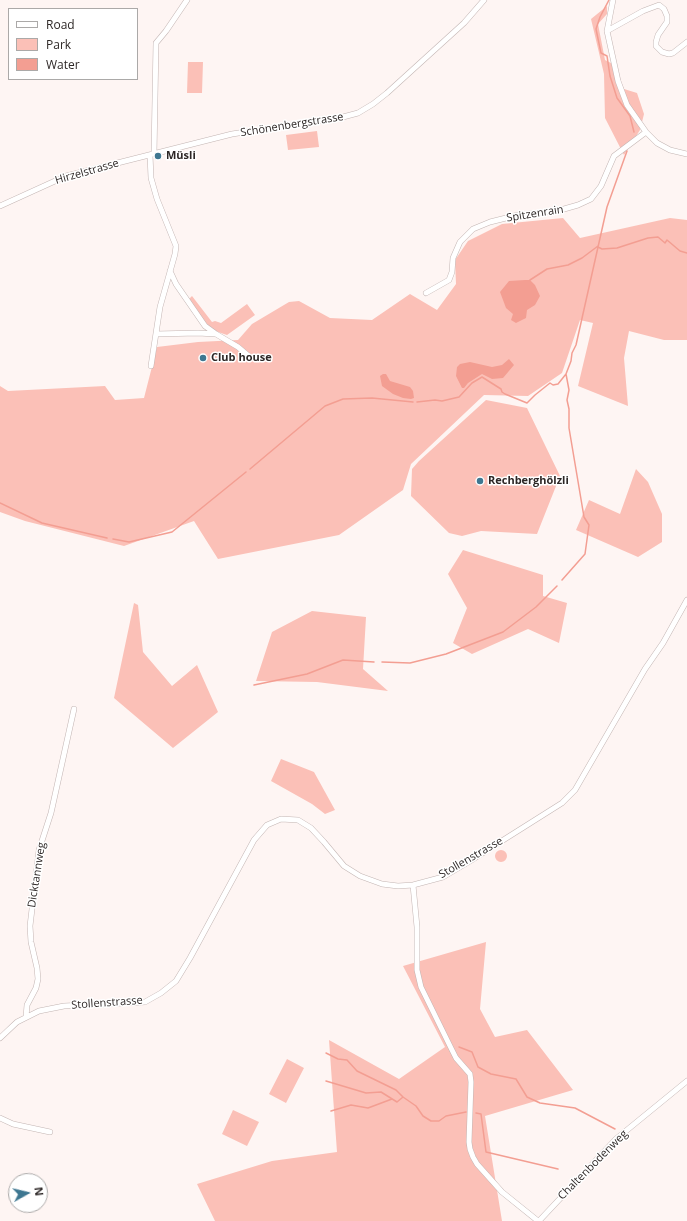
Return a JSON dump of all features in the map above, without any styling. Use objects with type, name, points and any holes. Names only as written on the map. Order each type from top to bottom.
[{"type":"street","points":[[151,366],[160,307],[176,246],[151,178],[156,42],[166,31],[187,0]]},
{"type":"street","name":"Schönenbergstrasse","points":[[152,154],[232,134],[336,119],[358,113],[387,93],[464,23],[484,0]]},
{"type":"street","points":[[613,0],[607,30],[618,81],[627,105],[652,139],[664,147],[687,154]]},
{"type":"street","points":[[607,30],[643,10],[659,5],[664,8],[667,16],[667,22],[658,35],[656,46],[662,52],[669,54],[673,53],[687,42]]},
{"type":"street","name":"Spitzenrain","points":[[426,293],[448,280],[452,272],[454,258],[460,242],[473,229],[490,222],[518,215],[557,211],[578,205],[591,199],[601,186],[614,156],[646,132]]},
{"type":"street","name":"Hirzelstrasse","points":[[0,206],[66,176],[152,154]]},
{"type":"street","points":[[170,270],[176,284],[205,326],[238,347],[251,358]]},
{"type":"street","points":[[156,334],[216,334]]},
{"type":"street","name":"Stollenstrasse","points":[[0,1038],[17,1022],[39,1010],[145,1002],[161,993],[176,981],[190,958],[254,840],[267,825],[281,819],[298,820],[311,828],[344,866],[360,876],[382,884],[398,886],[413,885],[443,877],[562,803],[575,790],[645,669],[663,644],[687,600]]},
{"type":"street","name":"Dicktannweg","points":[[26,1017],[27,1006],[36,988],[38,979],[31,942],[30,926],[39,850],[51,813],[74,709]]},
{"type":"street","points":[[413,885],[417,926],[417,970],[421,987],[456,1058],[470,1074],[470,1149],[477,1164],[502,1192],[539,1221]]},
{"type":"street","name":"Chaltenbodenweg","points":[[539,1221],[616,1139],[687,1081]]},
{"type":"street","points":[[0,1118],[13,1124],[50,1132]]},
{"type":"green space","points":[[607,6],[607,14],[598,24],[605,60],[613,64],[624,89],[637,93],[644,114],[640,130],[624,155],[605,118],[604,74],[591,19]]},
{"type":"green space","points":[[188,62],[203,62],[202,93],[187,93]]},
{"type":"green space","points":[[317,131],[319,147],[288,150],[286,135]]},
{"type":"green space","points":[[563,218],[580,238],[670,218],[687,220],[687,340],[664,340],[629,331],[624,358],[628,406],[578,386],[593,323],[580,320],[562,373],[528,396],[484,395],[411,464],[403,490],[339,535],[218,559],[194,521],[124,546],[25,521],[0,512],[0,386],[8,391],[105,386],[115,400],[144,398],[157,347],[198,342],[238,340],[252,324],[289,302],[299,301],[330,318],[372,320],[410,294],[437,310],[456,284],[455,260],[468,241],[502,224]]},
{"type":"green space","points":[[192,296],[212,322],[215,321],[221,323],[247,304],[255,315],[227,335],[215,331],[207,325],[188,300]]},
{"type":"green space","points":[[486,400],[527,408],[560,476],[537,534],[481,531],[462,536],[449,533],[411,496],[412,469]]},
{"type":"green space","points":[[636,469],[648,482],[662,514],[662,542],[638,557],[576,530],[589,500],[620,514]]},
{"type":"green space","points":[[463,550],[543,575],[543,596],[567,603],[559,643],[528,629],[472,654],[453,643],[467,608],[448,574]]},
{"type":"green space","points":[[134,603],[138,605],[143,652],[172,686],[197,665],[218,712],[173,748],[114,698]]},
{"type":"green space","points":[[312,611],[366,617],[363,669],[388,691],[317,682],[256,681],[272,632]]},
{"type":"green space","points":[[281,759],[314,772],[335,810],[325,814],[312,804],[271,781]]},
{"type":"green space","points":[[499,850],[503,850],[507,856],[503,862],[499,862],[495,858],[495,854]]},
{"type":"green space","points":[[486,942],[480,1009],[495,1037],[527,1030],[573,1090],[485,1116],[502,1221],[215,1221],[197,1184],[272,1161],[337,1152],[329,1040],[399,1079],[445,1047],[403,966]]},
{"type":"green space","points":[[287,1059],[304,1068],[286,1103],[269,1094]]},
{"type":"green space","points":[[233,1110],[259,1122],[247,1146],[222,1134]]},
{"type":"water","points":[[530,280],[535,285],[540,296],[535,305],[527,310],[526,318],[516,323],[511,320],[513,314],[506,308],[500,292],[509,281]]},
{"type":"water","points":[[509,359],[514,365],[503,378],[492,379],[482,374],[462,388],[456,376],[457,367],[460,364],[470,362],[492,367],[502,365]]},
{"type":"water","points":[[386,374],[390,381],[410,387],[413,391],[414,398],[403,398],[393,394],[382,386],[380,376]]},
{"type":"waterway","points":[[609,0],[600,17],[596,29],[601,53],[607,56],[610,76],[617,98],[630,116],[634,132]]},
{"type":"waterway","points":[[417,402],[435,400],[442,401],[459,397],[472,383],[482,377],[501,389],[505,394],[527,403],[550,383],[553,385],[558,384],[566,374],[576,345],[607,207],[627,151]]},
{"type":"waterway","points":[[598,247],[602,249],[617,248],[648,238],[658,237],[665,243],[667,240],[680,251],[687,253]]},
{"type":"waterway","points":[[530,280],[547,269],[568,265],[582,258],[598,246]]},
{"type":"waterway","points":[[562,580],[585,554],[589,525],[584,517],[569,428],[569,409],[567,400],[569,390],[566,374]]},
{"type":"waterway","points":[[250,469],[325,406],[343,399],[372,398],[413,402]]},
{"type":"waterway","points":[[113,539],[129,542],[172,532],[246,472]]},
{"type":"waterway","points":[[0,503],[42,523],[107,538]]},
{"type":"waterway","points":[[382,662],[410,663],[446,654],[503,632],[536,607],[557,586]]},
{"type":"waterway","points":[[254,685],[307,674],[343,660],[374,662]]},
{"type":"waterway","points":[[459,1047],[472,1052],[478,1067],[491,1074],[516,1079],[527,1097],[540,1103],[575,1108],[615,1129]]},
{"type":"waterway","points":[[326,1053],[338,1059],[347,1060],[357,1071],[396,1090],[403,1097]]},
{"type":"waterway","points":[[326,1081],[366,1093],[381,1092],[397,1102],[403,1097],[416,1106],[423,1116],[431,1121],[439,1121],[446,1116],[466,1112]]},
{"type":"waterway","points":[[331,1111],[351,1105],[368,1108],[392,1099]]},
{"type":"waterway","points":[[476,1113],[481,1114],[486,1152],[558,1169]]},
{"type":"place","name":"Müsli","points":[[158,156]]},
{"type":"place","name":"Club house","points":[[203,358]]},
{"type":"place","name":"Rechberghölzli","points":[[480,481]]}]
